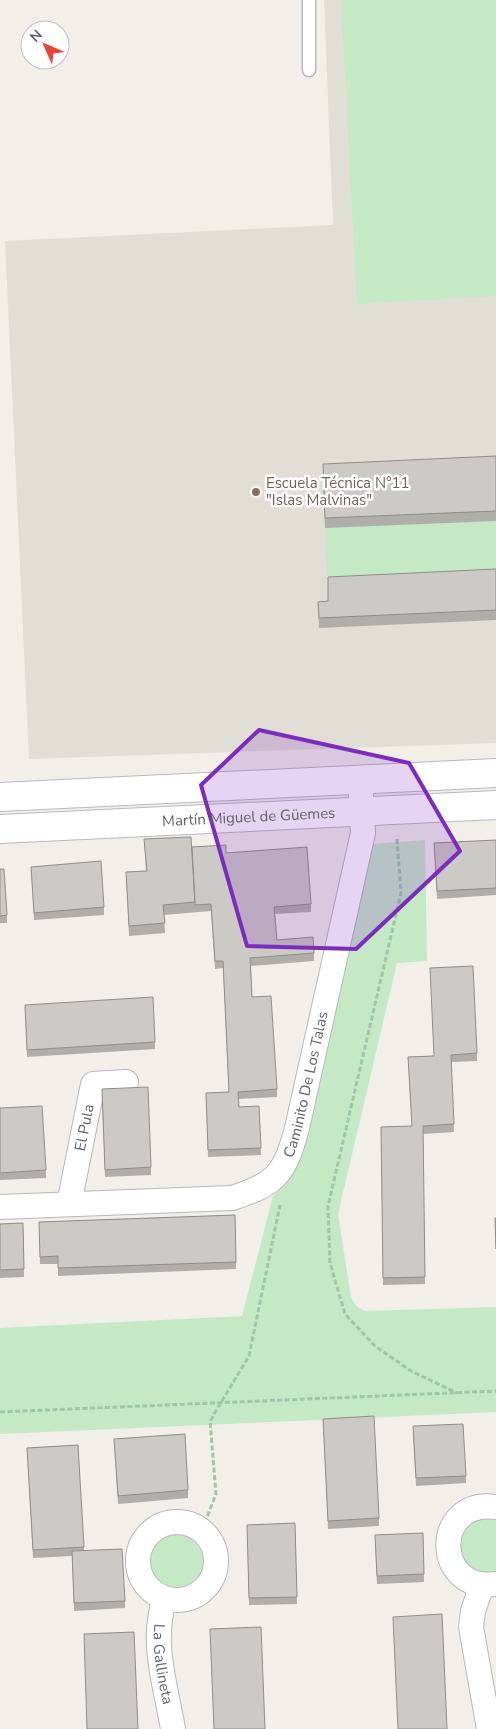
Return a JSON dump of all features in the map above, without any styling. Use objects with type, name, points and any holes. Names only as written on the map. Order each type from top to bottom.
[{"type":"main road","name":"Martín Miguel de Güemes","points":[[0,797],[496,774]]},
{"type":"main road","name":"Martín Miguel de Güemes","points":[[0,829],[496,805]]},
{"type":"street","name":"Caminito De Los Talas","points":[[0,1207],[232,1198],[257,1190],[278,1176],[290,1153],[301,1109],[363,833],[360,780]]},
{"type":"street","name":"El Pula","points":[[69,1204],[93,1084],[126,1082]]},
{"type":"street","points":[[489,1729],[471,1627],[473,1610],[489,1585],[470,1582],[457,1571],[449,1555],[448,1544],[450,1532],[455,1522],[464,1513],[486,1506],[496,1508]]},
{"type":"street","points":[[176,1522],[190,1524],[202,1530],[211,1541],[216,1554],[216,1567],[212,1580],[203,1591],[192,1598],[178,1601],[166,1599],[155,1594],[146,1586],[140,1575],[137,1562],[139,1550],[145,1539],[153,1530],[164,1524],[176,1522]]},
{"type":"street","name":"La Gallineta","points":[[166,1599],[161,1611],[158,1642],[173,1729]]},
{"type":"lane","points":[[309,0],[310,70]]},
{"type":"path","points":[[397,832],[401,893],[328,1206],[330,1262],[345,1314],[375,1346],[411,1371],[457,1392]]},
{"type":"path","points":[[202,1530],[216,1494],[210,1425],[249,1356],[280,1202]]},
{"type":"path","points":[[0,1412],[496,1391]]},
{"type":"highlighted area","points":[[259,730],[409,763],[460,851],[356,949],[247,946],[201,785]]},
{"type":"shaded area","name":"Escuela Técnica N°11 \"Islas Malvinas\"","points":[[324,0],[496,0],[496,743],[29,759],[5,241],[333,225]]},
{"type":"green space","points":[[341,0],[496,0],[496,296],[357,304]]},
{"type":"green space","points":[[496,521],[496,579],[328,587],[325,528]]},
{"type":"green space","points":[[425,840],[427,961],[397,963],[338,1214],[351,1297],[356,1306],[365,1311],[496,1307],[496,1412],[0,1434],[0,1328],[242,1316],[273,1196],[289,1179],[301,1153],[371,844]]},
{"type":"green space","points":[[496,1516],[496,1573],[486,1574],[469,1568],[459,1552],[460,1533],[474,1518]]},
{"type":"green space","points":[[177,1531],[193,1536],[198,1540],[202,1545],[207,1561],[202,1577],[198,1582],[193,1586],[177,1591],[161,1586],[156,1582],[152,1577],[147,1561],[152,1545],[156,1540],[161,1536]]},
{"type":"building","points":[[496,456],[496,511],[325,518],[323,464]]},
{"type":"building","points":[[496,569],[496,610],[319,618],[318,602],[328,601],[328,577]]},
{"type":"building","points":[[191,837],[195,902],[163,905],[165,923],[129,926],[126,872],[147,871],[144,839]]},
{"type":"building","points":[[496,840],[496,888],[437,891],[434,843]]},
{"type":"building","points":[[226,845],[226,853],[307,847],[311,904],[274,907],[277,940],[313,937],[314,953],[250,958],[252,997],[271,996],[277,1089],[238,1092],[239,1107],[259,1106],[261,1148],[208,1150],[206,1093],[229,1092],[223,961],[215,961],[211,904],[195,905],[192,847]]},
{"type":"building","points":[[101,861],[104,907],[34,913],[31,867]]},
{"type":"building","points":[[0,869],[4,869],[7,915],[0,916]]},
{"type":"building","points":[[473,966],[477,1053],[451,1055],[454,1124],[423,1126],[425,1277],[383,1278],[381,1127],[412,1126],[408,1057],[434,1056],[430,968]]},
{"type":"building","points":[[153,997],[155,1042],[27,1050],[25,1005]]},
{"type":"building","points":[[148,1087],[151,1167],[105,1170],[102,1089]]},
{"type":"building","points":[[42,1106],[46,1170],[0,1173],[0,1108]]},
{"type":"building","points":[[235,1215],[236,1262],[58,1268],[58,1256],[40,1257],[39,1222]]},
{"type":"building","points":[[23,1223],[24,1269],[0,1270],[0,1224]]},
{"type":"building","points":[[374,1416],[379,1518],[328,1521],[323,1419]]},
{"type":"building","points":[[463,1424],[466,1476],[416,1478],[413,1426]]},
{"type":"building","points":[[185,1434],[188,1490],[118,1496],[114,1439]]},
{"type":"building","points":[[78,1445],[84,1547],[33,1550],[27,1448]]},
{"type":"building","points":[[295,1523],[297,1597],[249,1598],[247,1525]]},
{"type":"building","points":[[423,1533],[424,1574],[377,1576],[375,1535]]},
{"type":"building","points":[[122,1549],[125,1601],[74,1603],[72,1551]]},
{"type":"building","points":[[442,1614],[447,1729],[398,1729],[393,1617]]},
{"type":"building","points":[[261,1627],[265,1729],[214,1729],[210,1629]]},
{"type":"building","points":[[134,1632],[138,1729],[87,1729],[84,1634]]},
{"type":"place","name":"Escuela Técnica N°11 \"Islas Malvinas\"","points":[[256,492]]}]
